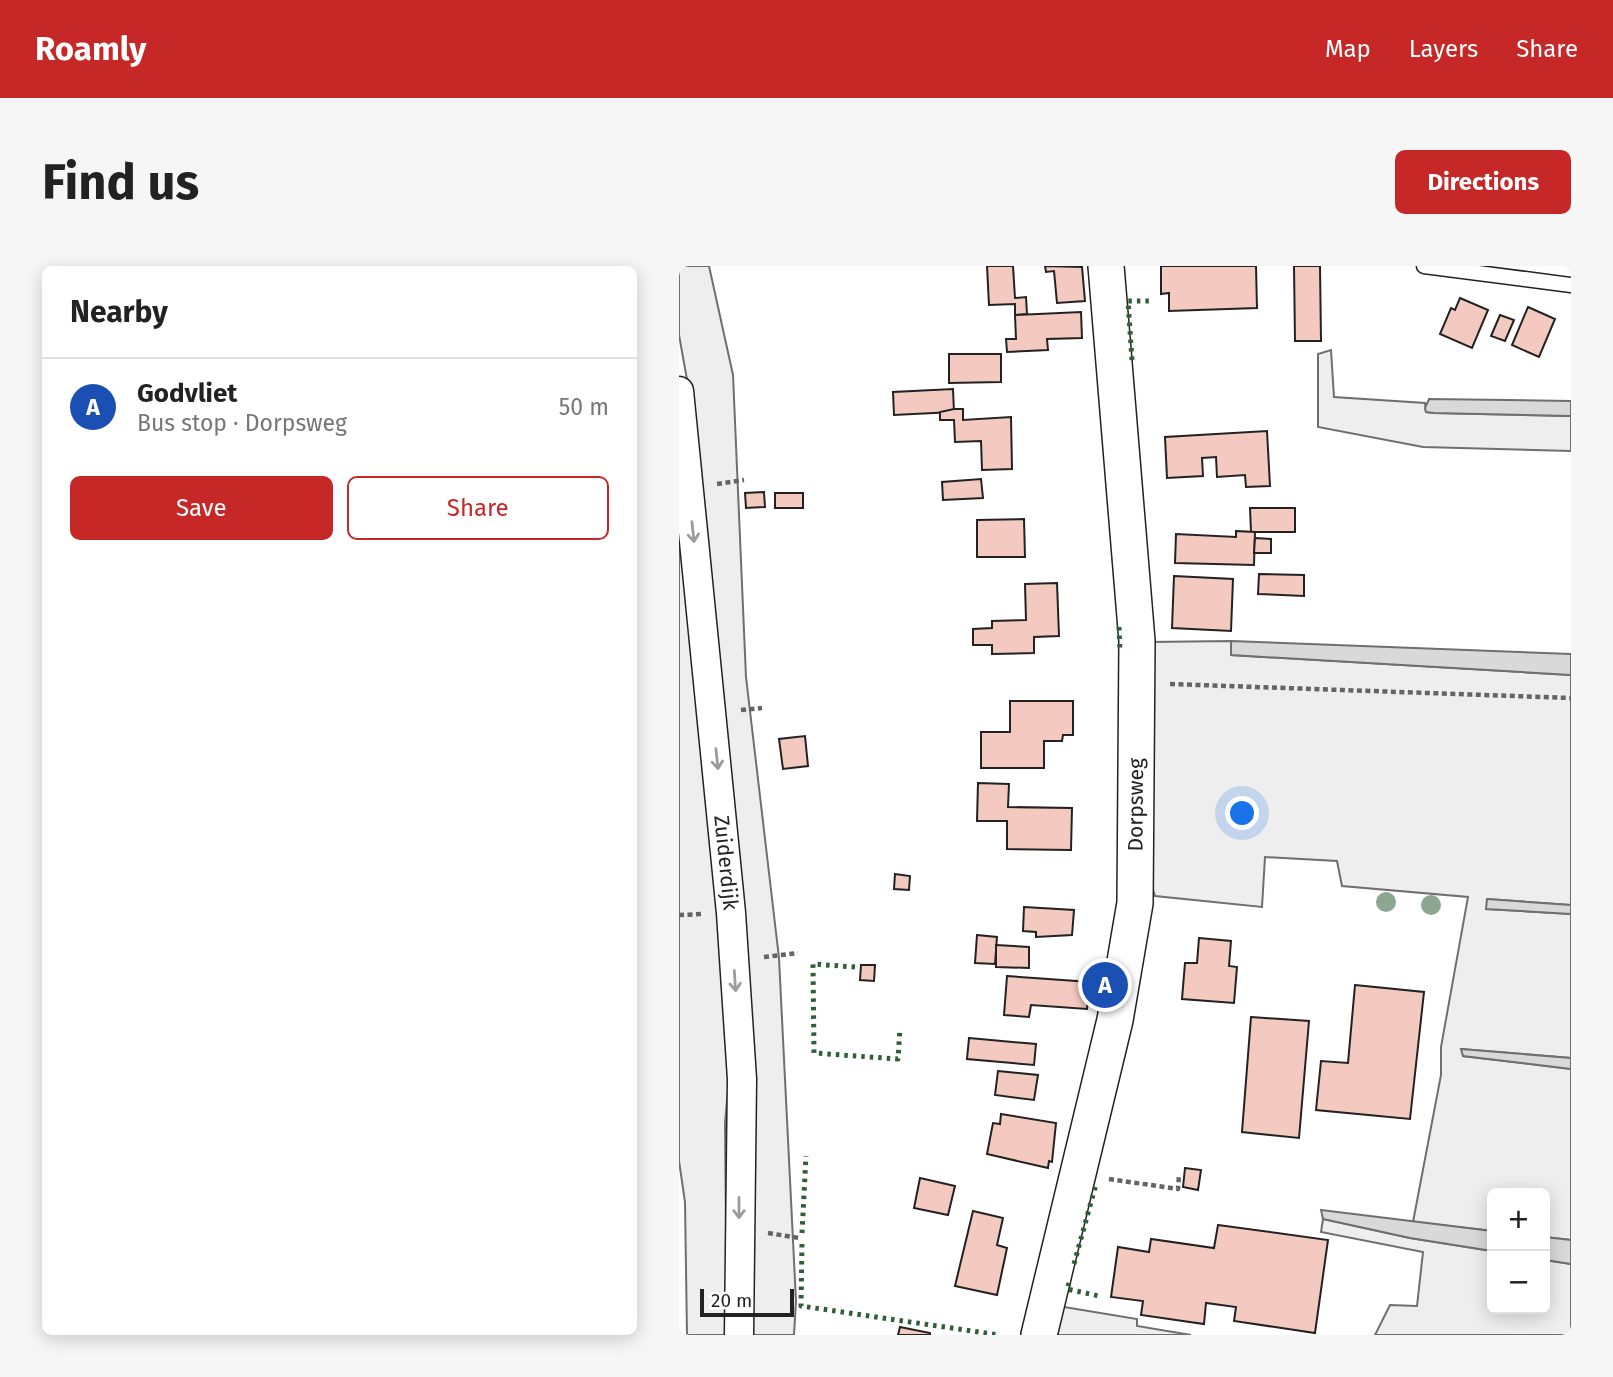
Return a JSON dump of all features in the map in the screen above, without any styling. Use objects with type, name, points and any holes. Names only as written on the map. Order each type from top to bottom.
[{"type":"street","name":"Dorpsweg","points":[[1039,1335],[1115,1020],[1135,903],[1137,641],[1106,266]]},
{"type":"street","name":"Zuiderdijk","points":[[679,391],[731,913],[741,1079],[739,1335]]},
{"type":"lane","points":[[1424,266],[1571,285]]},
{"type":"path","points":[[711,485],[744,480]]},
{"type":"path","points":[[1136,682],[1571,698]]},
{"type":"path","points":[[749,709],[762,708]]},
{"type":"path","points":[[762,957],[798,953]]},
{"type":"path","points":[[1077,1175],[1178,1189],[1179,1175]]},
{"type":"path","points":[[755,1231],[799,1238]]},
{"type":"shaded area","points":[[679,266],[709,266],[733,375],[746,677],[779,958],[796,1301],[794,1335],[752,1335],[692,407],[679,335]]},
{"type":"shaded area","points":[[1331,350],[1334,397],[1425,403],[1426,412],[1435,413],[1571,416],[1571,451],[1423,447],[1318,427],[1318,354]]},
{"type":"shaded area","points":[[1429,399],[1571,401],[1571,416],[1426,412]]},
{"type":"shaded area","points":[[679,487],[731,1058],[725,1123],[727,1335],[687,1335],[685,1202],[679,1161]]},
{"type":"shaded area","points":[[1231,641],[1231,655],[1571,675],[1571,905],[1487,899],[1487,909],[1571,914],[1571,1058],[1462,1049],[1463,1056],[1571,1069],[1571,1240],[1550,1238],[1550,1188],[1487,1188],[1487,1230],[1413,1222],[1441,1075],[1441,1047],[1468,897],[1342,886],[1337,861],[1265,857],[1262,907],[1155,896],[1149,877],[1149,642]]},
{"type":"shaded area","points":[[1231,641],[1571,654],[1571,675],[1231,655]]},
{"type":"shaded area","points":[[1487,899],[1571,905],[1571,914],[1486,909]]},
{"type":"shaded area","points":[[1461,1049],[1571,1058],[1571,1069],[1463,1056]]},
{"type":"shaded area","points":[[1321,1210],[1487,1230],[1487,1250],[1410,1238],[1323,1219]]},
{"type":"shaded area","points":[[1323,1219],[1410,1238],[1487,1250],[1487,1314],[1550,1314],[1550,1261],[1571,1264],[1571,1335],[1375,1335],[1390,1305],[1417,1306],[1423,1252],[1321,1232]]},
{"type":"shaded area","points":[[1550,1238],[1571,1240],[1571,1264],[1550,1261]]},
{"type":"shaded area","points":[[1058,1306],[1137,1319],[1137,1326],[1191,1335],[1053,1335]]},
{"type":"building","points":[[987,266],[1013,266],[1015,298],[1026,297],[1027,314],[1015,315],[1015,304],[989,305]]},
{"type":"building","points":[[1045,266],[1082,267],[1085,301],[1057,303],[1054,271],[1046,272]]},
{"type":"building","points":[[1161,266],[1256,266],[1257,308],[1169,311],[1169,293],[1161,294]]},
{"type":"building","points":[[1294,266],[1320,266],[1321,341],[1295,341]]},
{"type":"building","points":[[1460,298],[1488,310],[1472,348],[1440,334],[1451,308],[1455,310]]},
{"type":"building","points":[[1528,307],[1555,319],[1539,357],[1512,345]]},
{"type":"building","points":[[1081,312],[1082,338],[1047,339],[1048,350],[1007,352],[1006,339],[1016,339],[1015,315]]},
{"type":"building","points":[[1500,315],[1514,320],[1505,341],[1491,336]]},
{"type":"building","points":[[949,354],[1001,354],[1001,382],[949,383]]},
{"type":"building","points":[[953,389],[954,412],[894,415],[893,392]]},
{"type":"building","points":[[963,409],[963,420],[1011,417],[1012,469],[982,470],[981,441],[955,442],[954,420],[940,420],[940,412]]},
{"type":"building","points":[[1267,431],[1270,486],[1246,487],[1245,475],[1217,477],[1216,457],[1202,458],[1203,476],[1167,478],[1165,437]]},
{"type":"building","points":[[981,479],[983,498],[943,500],[942,482]]},
{"type":"building","points":[[764,492],[765,507],[746,508],[745,493]]},
{"type":"building","points":[[775,493],[803,493],[803,508],[775,508]]},
{"type":"building","points":[[1250,508],[1295,508],[1295,532],[1251,532]]},
{"type":"building","points":[[1024,519],[1025,557],[977,557],[977,520]]},
{"type":"building","points":[[1236,531],[1255,532],[1254,565],[1175,563],[1176,534],[1236,537]]},
{"type":"building","points":[[1255,538],[1271,539],[1271,553],[1254,553]]},
{"type":"building","points":[[1259,574],[1304,575],[1304,596],[1258,594]]},
{"type":"building","points":[[1174,576],[1233,579],[1231,631],[1172,628]]},
{"type":"building","points":[[1057,583],[1059,636],[1034,637],[1034,653],[992,654],[992,645],[973,645],[973,629],[992,628],[992,621],[1026,620],[1025,584]]},
{"type":"building","points":[[1010,701],[1073,701],[1073,735],[1063,735],[1062,741],[1044,741],[1044,768],[981,768],[981,732],[1010,732]]},
{"type":"building","points":[[805,736],[808,766],[783,769],[779,739]]},
{"type":"building","points":[[978,783],[1009,784],[1008,807],[1072,808],[1071,850],[1007,849],[1007,821],[977,821]]},
{"type":"building","points":[[895,874],[910,876],[909,890],[894,889]]},
{"type":"building","points":[[1024,907],[1074,910],[1072,935],[1036,937],[1036,932],[1023,931]]},
{"type":"building","points":[[977,935],[997,937],[995,964],[975,963]]},
{"type":"building","points":[[1199,938],[1231,941],[1229,966],[1237,967],[1234,1003],[1182,999],[1185,963],[1197,963]]},
{"type":"building","points":[[996,945],[1029,947],[1029,968],[996,967]]},
{"type":"building","points":[[861,965],[875,965],[874,981],[860,980]]},
{"type":"building","points":[[1007,976],[1090,982],[1087,1009],[1031,1005],[1029,1017],[1004,1015]]},
{"type":"building","points":[[1355,985],[1424,992],[1410,1119],[1316,1110],[1321,1061],[1348,1063]]},
{"type":"building","points":[[1251,1017],[1309,1021],[1299,1138],[1242,1132]]},
{"type":"building","points":[[969,1038],[1036,1044],[1034,1065],[967,1059]]},
{"type":"building","points":[[998,1071],[1038,1075],[1034,1100],[995,1095]]},
{"type":"building","points":[[1001,1114],[1056,1123],[1052,1162],[1049,1161],[1048,1168],[987,1154],[993,1123],[1000,1124]]},
{"type":"building","points":[[1185,1168],[1201,1170],[1198,1190],[1183,1187]]},
{"type":"building","points":[[920,1178],[955,1186],[948,1215],[914,1208]]},
{"type":"building","points":[[973,1211],[1003,1218],[997,1245],[1007,1248],[997,1295],[955,1286]]},
{"type":"building","points":[[1218,1225],[1328,1240],[1315,1333],[1234,1321],[1236,1307],[1206,1303],[1204,1324],[1141,1315],[1143,1301],[1111,1297],[1118,1247],[1149,1252],[1151,1239],[1214,1248]]},
{"type":"building","points":[[900,1327],[930,1333],[930,1335],[898,1335]]},
{"type":"hedge","points":[[1132,360],[1128,301],[1152,301]]},
{"type":"hedge","points":[[1119,627],[1120,652]]},
{"type":"hedge","points":[[855,967],[813,964],[814,1053],[898,1059],[900,1028]]},
{"type":"hedge","points":[[802,1233],[806,1156]]},
{"type":"hedge","points":[[1074,1264],[1096,1184]]},
{"type":"hedge","points":[[802,1244],[801,1306],[999,1335]]},
{"type":"hedge","points":[[1069,1283],[1067,1289],[1099,1296]]},
{"type":"place","name":"Godvliet","points":[[1105,985]]}]
